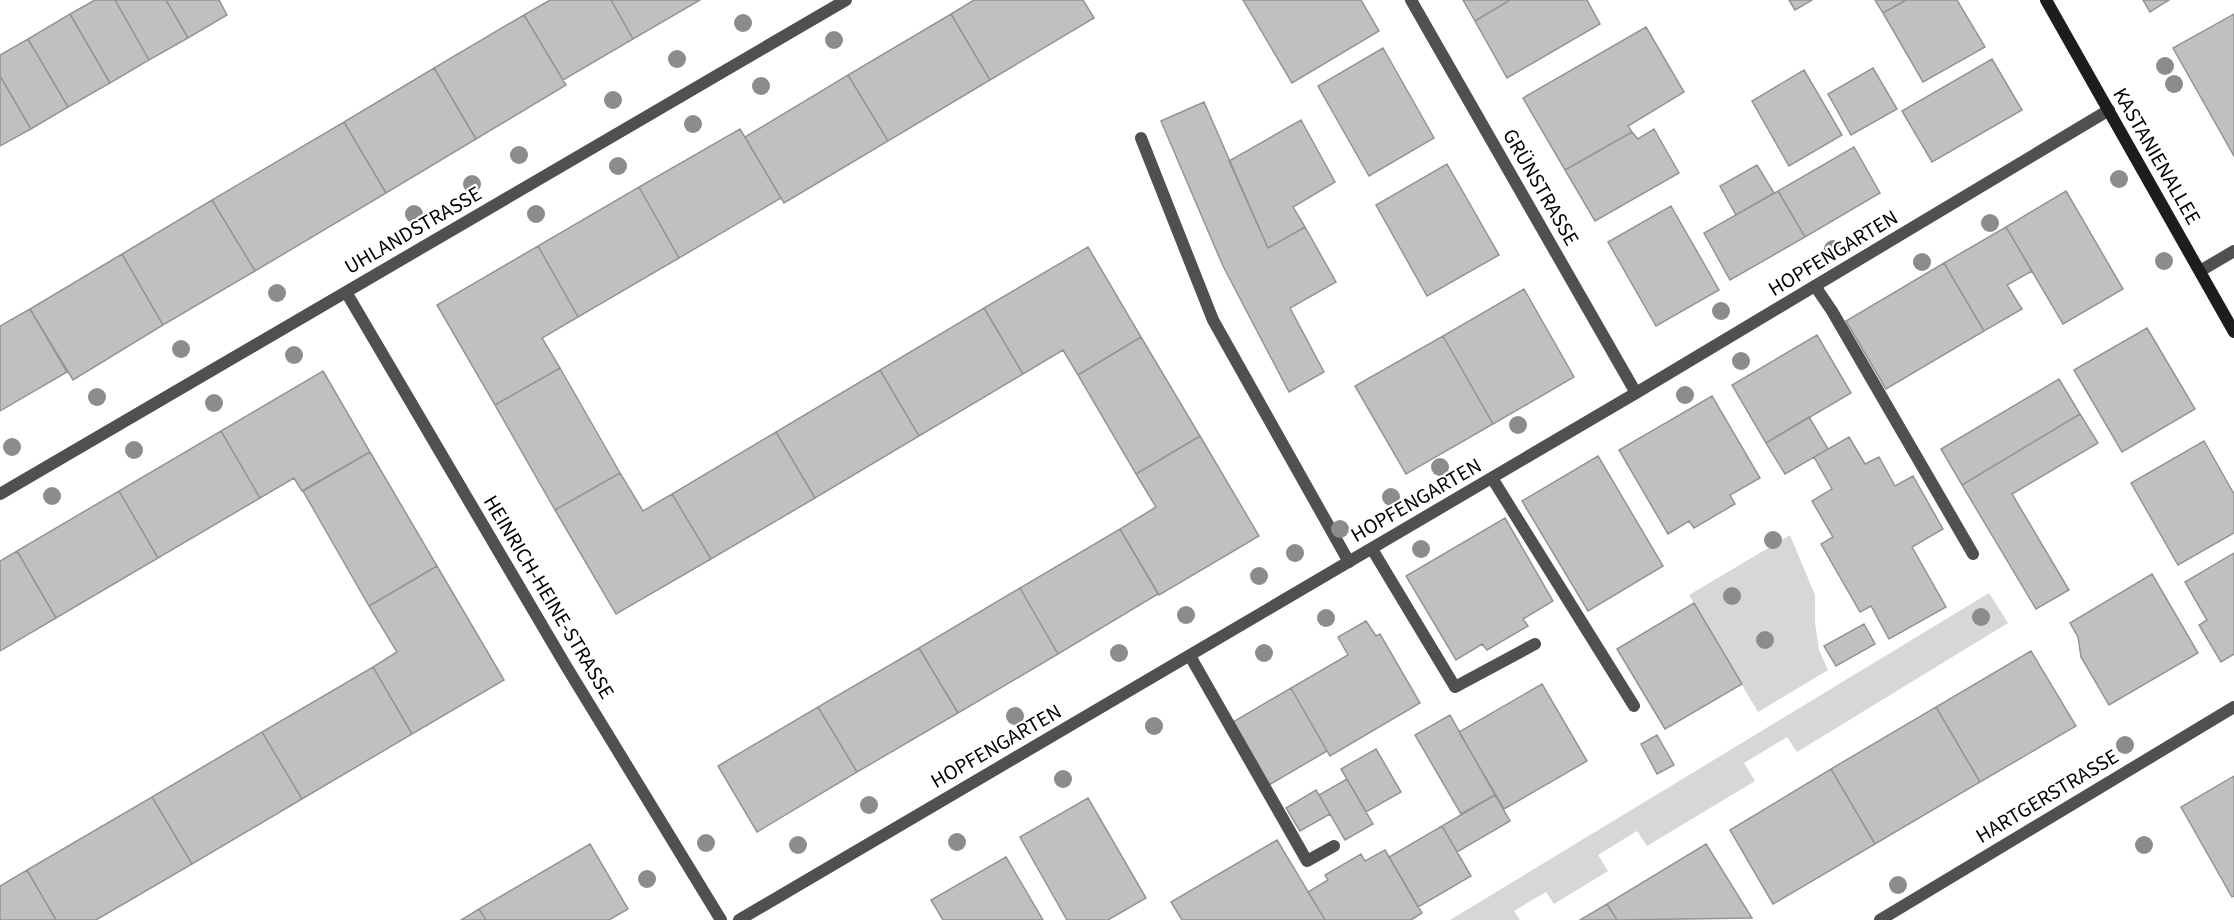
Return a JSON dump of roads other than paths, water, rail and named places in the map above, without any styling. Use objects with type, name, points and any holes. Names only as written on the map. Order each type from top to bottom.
[{"type":"main road","name":"KASTANIENALLEE","points":[[2046,0],[2234,332]]},
{"type":"street","name":"UHLANDSTRASSE","points":[[0,494],[846,0]]},
{"type":"street","name":"GRÜNSTRASSE","points":[[1411,0],[1636,393]]},
{"type":"street","name":"HOPFENGARTEN","points":[[739,920],[1636,393],[2109,110]]},
{"type":"street","points":[[1142,138],[1214,320],[1349,562]]},
{"type":"street","points":[[2200,271],[2234,251]]},
{"type":"street","points":[[1815,286],[1832,311],[1973,554]]},
{"type":"street","name":"HEINRICH-HEINE-STRASSE","points":[[346,292],[566,666],[721,920]]},
{"type":"street","points":[[1492,478],[1634,706]]},
{"type":"street","points":[[1372,549],[1455,687],[1535,644]]},
{"type":"street","points":[[1190,656],[1307,861],[1334,846]]},
{"type":"street","name":"HARTGERSTRASSE","points":[[1887,918],[2234,707]]}]
